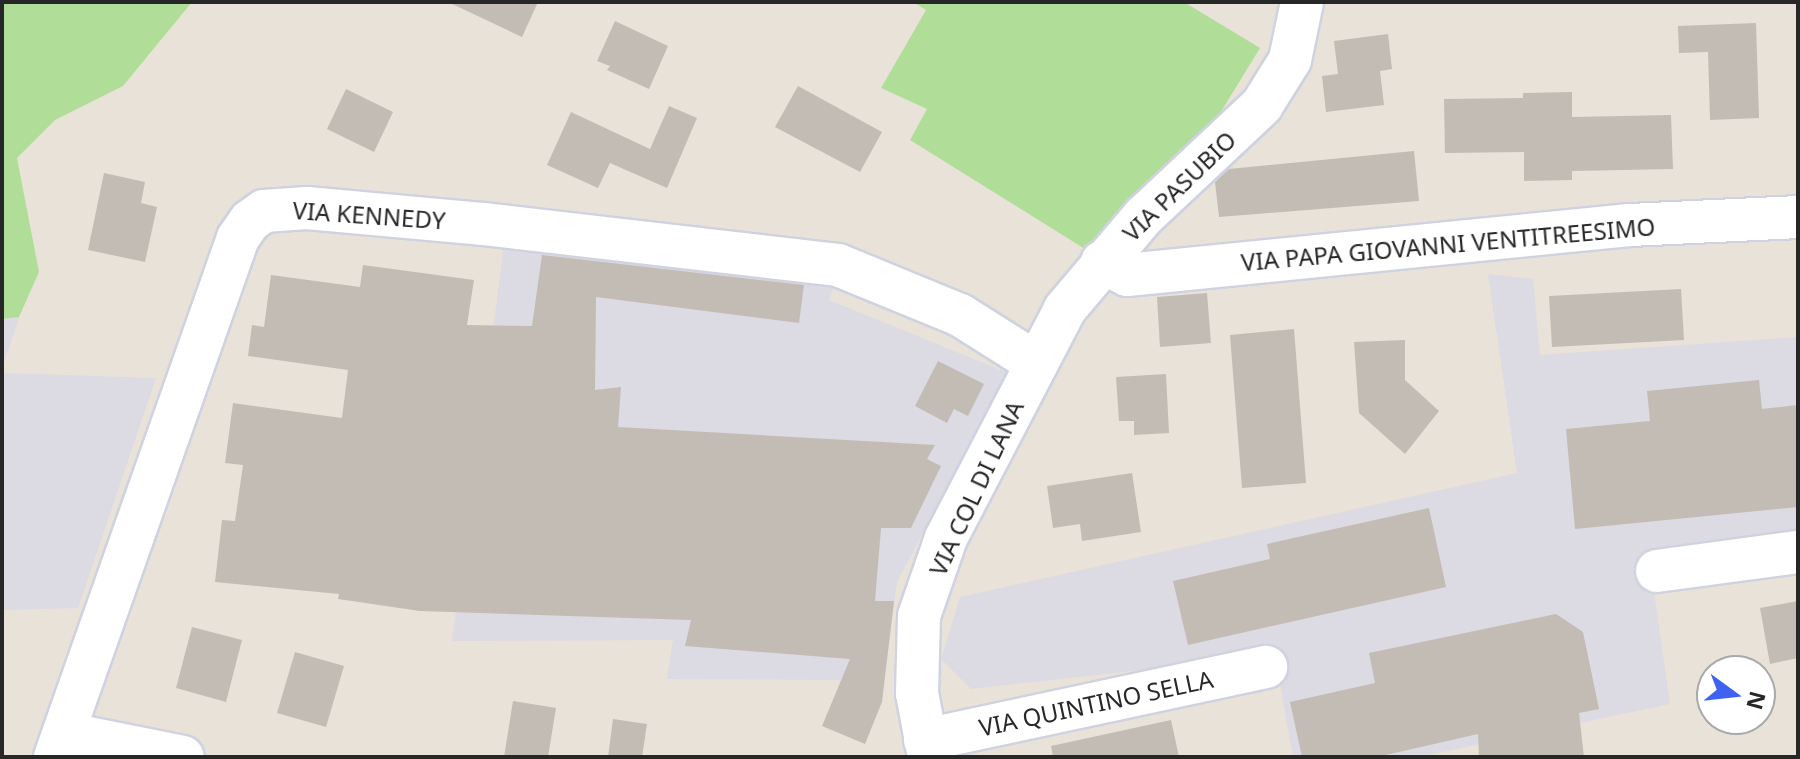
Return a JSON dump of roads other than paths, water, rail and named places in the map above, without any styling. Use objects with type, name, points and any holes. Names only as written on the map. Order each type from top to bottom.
[{"type":"street","name":"VIA PASUBIO","points":[[1036,363],[1065,309],[1102,262],[1144,216],[1244,123],[1278,85],[1290,60],[1302,2]]},
{"type":"street","name":"VIA KENNEDY","points":[[59,745],[238,238],[250,221],[264,211],[307,208],[469,223],[838,265],[960,315],[1036,363]]},
{"type":"street","name":"VIA PAPA GIOVANNI VENTITREESIMO","points":[[1102,262],[1127,275],[1630,225],[1798,217]]},
{"type":"street","name":"VIA COL DI LANA","points":[[927,749],[917,693],[919,616],[946,538],[1036,363]]},
{"type":"street","points":[[1657,571],[1798,552]]},
{"type":"street","name":"VIA QUINTINO SELLA","points":[[927,749],[1266,667]]},
{"type":"street","points":[[59,745],[183,757]]}]
